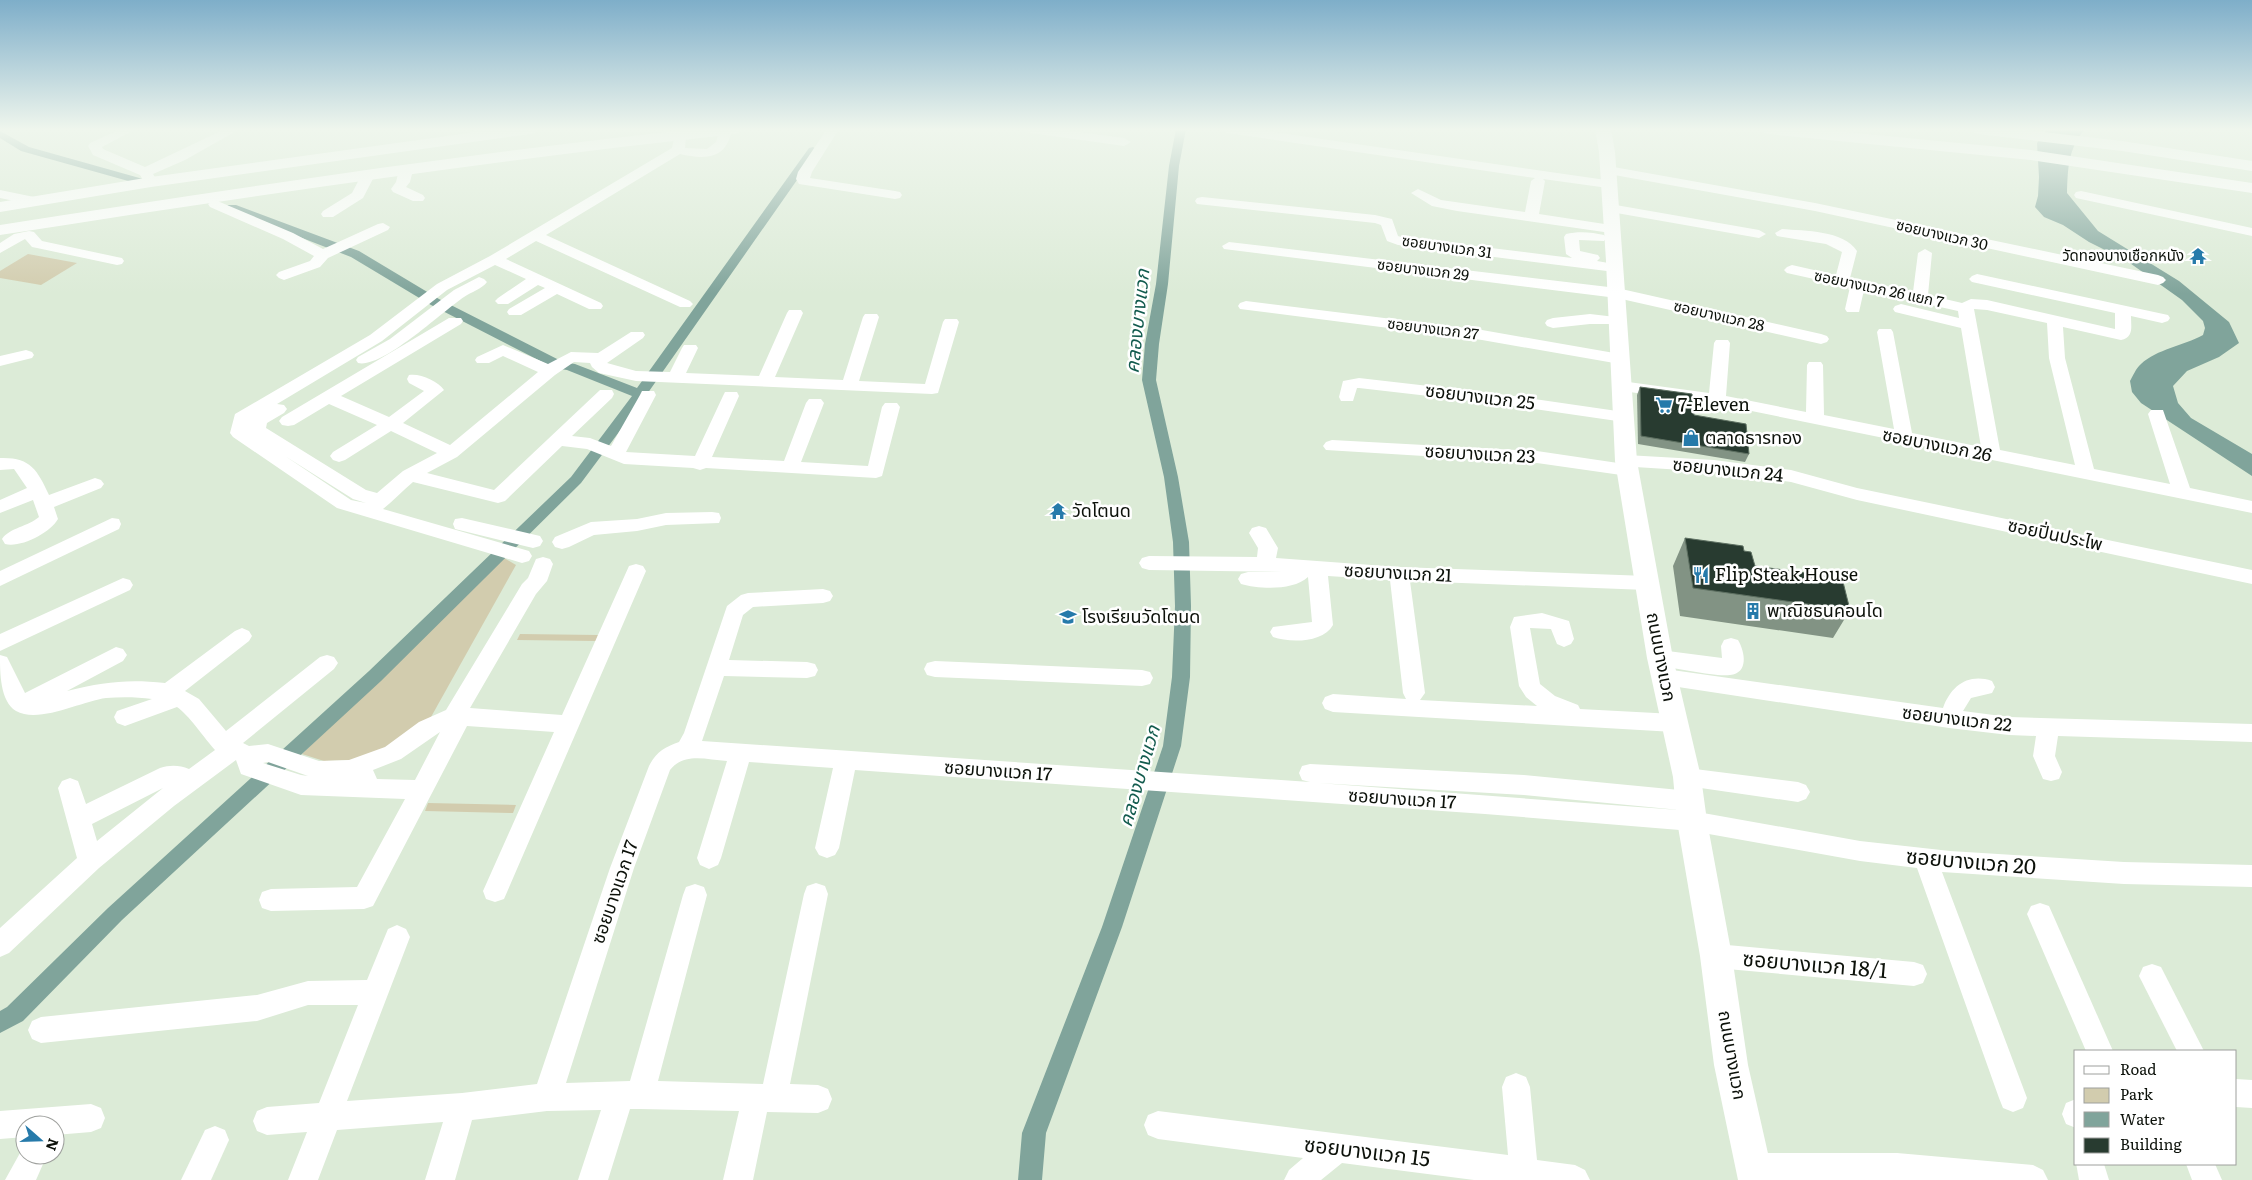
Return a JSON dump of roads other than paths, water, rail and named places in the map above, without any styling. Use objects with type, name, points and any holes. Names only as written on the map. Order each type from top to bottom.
[{"type":"main road","points":[[0,207],[114,184]]},
{"type":"main road","points":[[0,217],[204,184]]},
{"type":"main road","points":[[0,230],[204,197],[299,184]]},
{"type":"main road","points":[[0,240],[215,204],[316,184]]},
{"type":"main road","name":"ถนนบางแวก","points":[[1608,184],[1627,465],[1662,668],[1690,800],[1716,956],[1731,1065],[1754,1173]]},
{"type":"main road","points":[[2230,184],[2252,188]]},
{"type":"street","points":[[328,214],[358,195],[363,184]]},
{"type":"street","points":[[402,184],[398,189],[418,198]]},
{"type":"street","points":[[382,508],[257,430],[259,420],[396,342],[459,293],[509,266],[542,238],[619,184]]},
{"type":"street","points":[[531,556],[471,534],[382,508],[344,504],[239,433],[241,418],[376,338],[442,287],[495,259],[542,238],[639,184]]},
{"type":"street","points":[[818,184],[895,195]]},
{"type":"street","points":[[1435,184],[1612,231]]},
{"type":"street","points":[[1531,217],[1537,184]]},
{"type":"street","name":"ซอยบางแวก 30","points":[[1612,231],[1679,184]]},
{"type":"street","name":"ซอยบางแวก 30","points":[[1693,184],[1861,216],[2039,257],[2158,280]]},
{"type":"street","points":[[1418,193],[1430,201],[1445,205],[1612,231],[1759,234]]},
{"type":"street","points":[[0,194],[34,201]]},
{"type":"street","points":[[2081,195],[2252,232]]},
{"type":"street","name":"ซอยบางแวก 31","points":[[1202,201],[1375,219],[1387,222],[1392,238],[1398,241],[1612,231]]},
{"type":"street","points":[[215,204],[288,236],[323,255]]},
{"type":"street","points":[[284,275],[314,264],[323,255],[383,227]]},
{"type":"street","name":"ซอยบางแวก 29","points":[[1229,246],[1612,231]]},
{"type":"street","name":"ซอยบางแวก 28","points":[[1612,231],[1682,307],[1821,339]]},
{"type":"street","points":[[1782,233],[1838,242],[1847,246],[1850,251],[1842,280]]},
{"type":"street","points":[[0,249],[24,236],[37,244],[117,261]]},
{"type":"street","points":[[542,238],[685,304]]},
{"type":"street","points":[[1920,297],[1925,253]]},
{"type":"street","points":[[495,259],[595,306]]},
{"type":"street","name":"ซอยบางแวก 26 แยก 7","points":[[1792,270],[1920,297],[1966,316],[1971,304],[1978,304],[2121,335],[2123,333],[2123,309]]},
{"type":"street","points":[[1978,278],[2162,318]]},
{"type":"street","points":[[503,301],[537,279]]},
{"type":"street","points":[[1853,309],[1858,283]]},
{"type":"street","points":[[515,312],[556,288]]},
{"type":"street","points":[[1682,307],[1690,299],[1716,304]]},
{"type":"street","name":"ซอยบางแวก 27","points":[[1246,306],[1482,335],[1620,358]]},
{"type":"street","points":[[1901,309],[1966,316],[1992,456]]},
{"type":"street","points":[[764,383],[795,313]]},
{"type":"street","points":[[849,386],[871,317]]},
{"type":"street","points":[[1553,323],[1590,319],[1618,321]]},
{"type":"street","points":[[288,421],[455,321]]},
{"type":"street","points":[[2055,321],[2057,358],[2086,474]]},
{"type":"street","points":[[636,335],[601,358],[598,364],[605,369],[636,376],[932,389],[951,322]]},
{"type":"street","points":[[1885,332],[1904,438]]},
{"type":"street","points":[[1717,400],[1722,343]]},
{"type":"street","points":[[668,378],[690,348]]},
{"type":"street","points":[[483,360],[503,350],[550,371]]},
{"type":"street","points":[[0,361],[26,355]]},
{"type":"street","points":[[382,508],[422,473],[451,453],[550,371],[570,357],[601,358]]},
{"type":"street","points":[[1815,366],[1816,419]]},
{"type":"street","points":[[339,456],[390,424],[436,390],[415,379]]},
{"type":"street","name":"ซอยบางแวก 25","points":[[1347,397],[1349,385],[1359,383],[1508,400],[1624,417]]},
{"type":"street","name":"ซอยบางแวก 26","points":[[1621,386],[1717,400],[2252,507]]},
{"type":"street","points":[[422,473],[498,498],[606,394]]},
{"type":"street","points":[[604,449],[648,395]]},
{"type":"street","points":[[700,464],[731,396]]},
{"type":"street","points":[[328,397],[451,453]]},
{"type":"street","points":[[790,468],[815,403]]},
{"type":"street","points":[[558,440],[604,449],[624,458],[700,464],[876,472],[891,407]]},
{"type":"street","points":[[2157,414],[2182,493]]},
{"type":"street","name":"ซอยบางแวก 23","points":[[1332,446],[1537,457],[1627,465]]},
{"type":"street","points":[[0,464],[22,466],[41,497],[49,519],[40,527],[12,539]]},
{"type":"street","name":"ซอยบางแวก 24","points":[[1627,465],[1750,469],[1791,476],[1858,494]]},
{"type":"street","points":[[0,507],[94,484]]},
{"type":"street","name":"ซอยปิ่นประไพ","points":[[1858,494],[2252,577]]},
{"type":"street","points":[[531,556],[546,537],[558,539],[562,542],[591,529],[637,525],[666,519],[712,518]]},
{"type":"street","points":[[0,579],[112,524]]},
{"type":"street","points":[[1258,533],[1268,548],[1265,564]]},
{"type":"street","points":[[271,900],[364,898],[422,790],[458,716],[529,589],[537,581],[531,556]]},
{"type":"street","name":"ซอยบางแวก 21","points":[[1149,563],[1265,564],[1399,574],[1647,583]]},
{"type":"street","points":[[1248,579],[1289,579],[1309,567],[1323,625],[1314,630],[1280,632]]},
{"type":"street","points":[[495,891],[636,571]]},
{"type":"street","points":[[1399,574],[1414,693]]},
{"type":"street","points":[[0,643],[123,585]]},
{"type":"street","points":[[687,749],[696,732],[734,611],[748,600],[824,596]]},
{"type":"street","points":[[1564,639],[1562,626],[1556,622],[1528,620],[1521,622],[1520,627],[1530,686],[1534,693],[1548,702],[1594,717]]},
{"type":"street","points":[[124,717],[174,695],[242,636]]},
{"type":"street","points":[[1662,668],[1730,667],[1734,664],[1731,646]]},
{"type":"street","points":[[23,704],[116,655]]},
{"type":"street","points":[[0,663],[17,700],[23,704],[39,706],[105,690],[141,689],[174,695],[191,705],[205,724],[245,754],[314,780],[422,790]]},
{"type":"street","points":[[0,945],[90,862],[189,782],[245,754],[327,663]]},
{"type":"street","points":[[715,668],[807,670]]},
{"type":"street","name":"ซอยบางแวก 22","points":[[1662,668],[1950,719],[2048,729],[2252,733]]},
{"type":"street","points":[[935,669],[1142,678]]},
{"type":"street","points":[[1950,719],[1962,691],[1968,688],[1984,687]]},
{"type":"street","points":[[1333,702],[1674,723]]},
{"type":"street","points":[[314,780],[363,778],[403,760],[437,737],[458,716],[569,724]]},
{"type":"street","points":[[2048,729],[2048,741],[2044,756],[2051,772]]},
{"type":"street","name":"ซอยบางแวก 17","points":[[547,1097],[622,868],[660,766],[666,757],[675,752],[687,749],[1185,784],[1690,800]]},
{"type":"street","points":[[709,858],[741,753]]},
{"type":"street","points":[[827,848],[846,761]]},
{"type":"street","points":[[1310,773],[1514,785],[1690,800],[1798,792]]},
{"type":"street","points":[[79,819],[168,775],[180,775],[189,782]]},
{"type":"street","points":[[70,788],[90,862]]},
{"type":"street","name":"ซอยบางแวก 20","points":[[1690,800],[1860,851],[1926,860],[2124,873],[2252,876]]},
{"type":"street","points":[[1926,860],[2012,1098]]},
{"type":"street","points":[[738,1180],[765,1097],[816,894]]},
{"type":"street","points":[[593,1180],[630,1095],[695,895]]},
{"type":"street","points":[[2040,914],[2100,1050]]},
{"type":"street","points":[[303,1180],[397,936]]},
{"type":"street","name":"ซอยบางแวก 18/1","points":[[1716,956],[1914,974]]},
{"type":"street","points":[[2152,976],[2190,1050]]},
{"type":"street","points":[[41,1030],[257,1008],[308,993],[376,992]]},
{"type":"street","points":[[1516,1087],[1524,1172]]},
{"type":"street","points":[[2237,1093],[2252,1094]]},
{"type":"street","points":[[267,1121],[462,1107],[547,1097],[630,1095],[818,1099]]},
{"type":"street","points":[[440,1180],[462,1107]]},
{"type":"street","points":[[65,1121],[91,1118]]},
{"type":"street","points":[[0,1125],[15,1124]]},
{"type":"street","name":"ซอยบางแวก 15","points":[[1158,1125],[1575,1180]]},
{"type":"street","points":[[196,1180],[215,1140]]},
{"type":"street","points":[[1298,1180],[1337,1148]]},
{"type":"street","points":[[20,1180],[28,1165]]},
{"type":"street","points":[[2090,1165],[2094,1180]]},
{"type":"street","points":[[2200,1165],[2207,1180]]},
{"type":"street","points":[[1754,1173],[1897,1168],[2033,1180]]},
{"type":"water","points":[[2039,184],[2068,184],[2067,193],[2098,231],[2179,281],[2229,322],[2239,343],[2219,357],[2187,371],[2173,386],[2178,403],[2191,418],[2252,454],[2252,476],[2141,403],[2132,392],[2130,381],[2139,366],[2162,351],[2203,335],[2205,328],[2203,321],[2182,300],[2127,261],[2089,242],[2063,225],[2044,217],[2035,207]]},
{"type":"waterway","points":[[640,394],[789,184]]},
{"type":"waterway","name":"คลองบางแวก","points":[[1030,1180],[1034,1133],[1112,927],[1172,746],[1181,677],[1183,606],[1181,542],[1171,477],[1149,380],[1152,344],[1162,284],[1172,184]]},
{"type":"waterway","points":[[232,207],[355,254],[435,302],[559,365],[570,367],[640,394]]},
{"type":"waterway","points":[[0,1023],[15,1014],[115,914],[375,676],[576,480],[640,394]]},
{"type":"place","name":"วัดทองบางเชือกหนัง","points":[[2198,256]]},
{"type":"place","name":"7-Eleven","points":[[1664,405]]},
{"type":"place","name":"ตลาดธารทอง","points":[[1691,438]]},
{"type":"place","name":"วัดโตนด","points":[[1058,511]]},
{"type":"place","name":"Flip Steak House","points":[[1701,575]]},
{"type":"place","name":"พาณิชธนคอนโด","points":[[1753,611]]},
{"type":"place","name":"โรงเรียนวัดโตนด","points":[[1068,617]]}]
